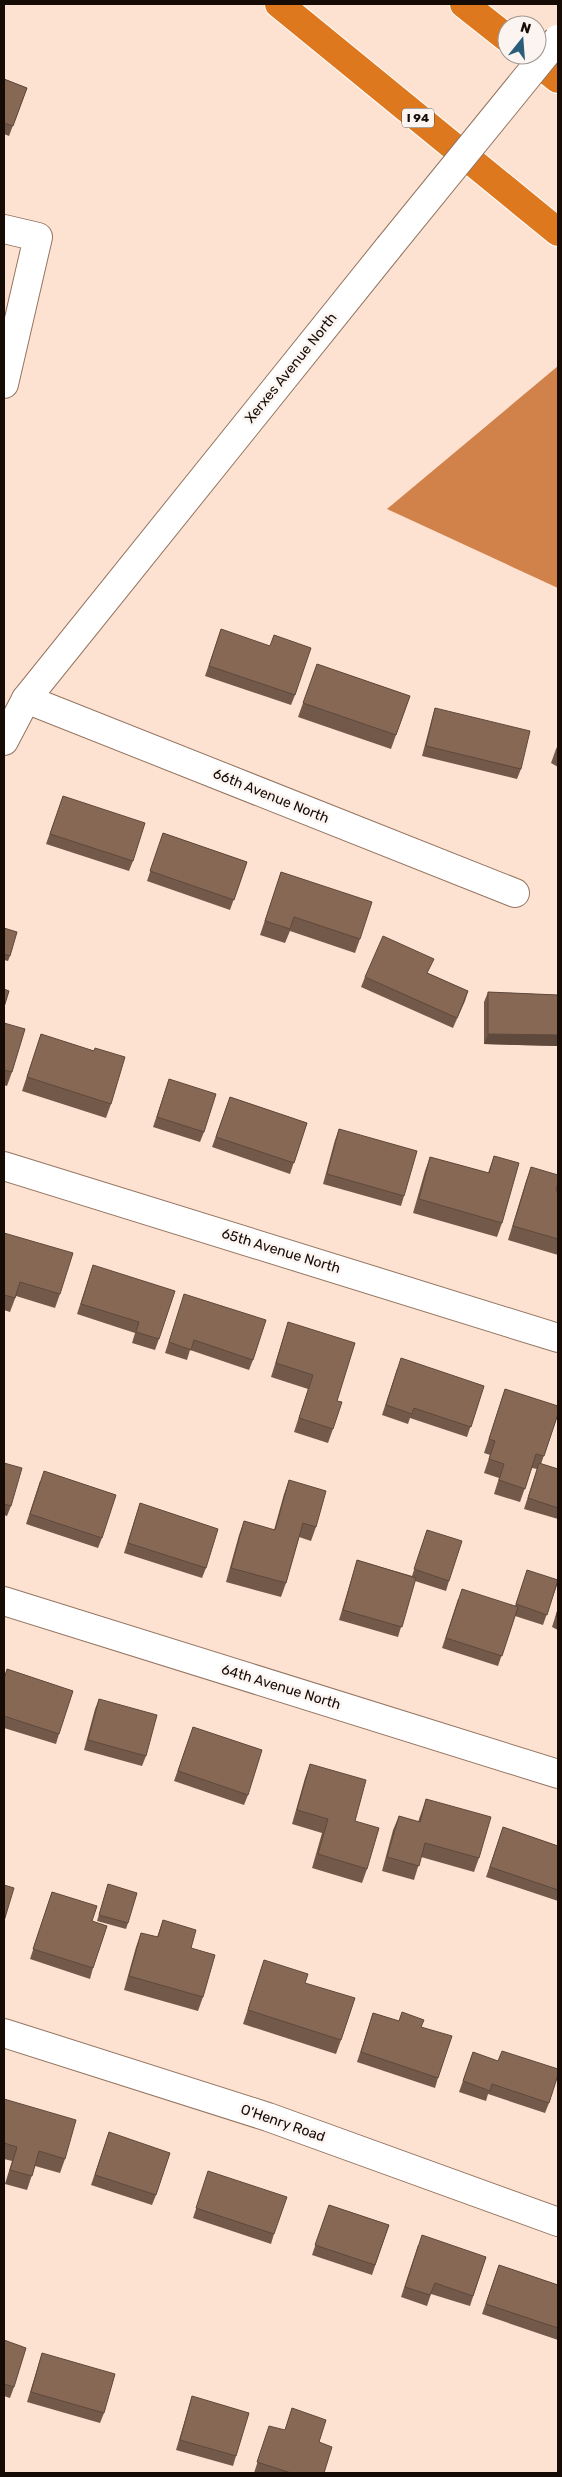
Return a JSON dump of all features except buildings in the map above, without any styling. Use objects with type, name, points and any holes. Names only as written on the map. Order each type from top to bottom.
[{"type":"highway","name":"I 94","points":[[279,4],[558,232]]},
{"type":"highway","points":[[464,4],[497,30]]},
{"type":"highway","points":[[540,65],[558,79]]},
{"type":"street","name":"Xerxes Avenue North","points":[[4,741],[26,699],[558,39]]},
{"type":"street","points":[[4,229],[38,237],[4,384]]},
{"type":"street","name":"Xerxes Avenue North","points":[[4,716],[26,699]]},
{"type":"street","name":"66th Avenue North","points":[[26,699],[516,893]]},
{"type":"street","name":"65th Avenue North","points":[[4,1166],[558,1338]]},
{"type":"street","name":"64th Avenue North","points":[[4,1601],[558,1774]]},
{"type":"street","name":"O'Henry Road","points":[[4,2033],[268,2117],[558,2222]]},
{"type":"shaded area","points":[[558,366],[558,588],[387,509]]}]
